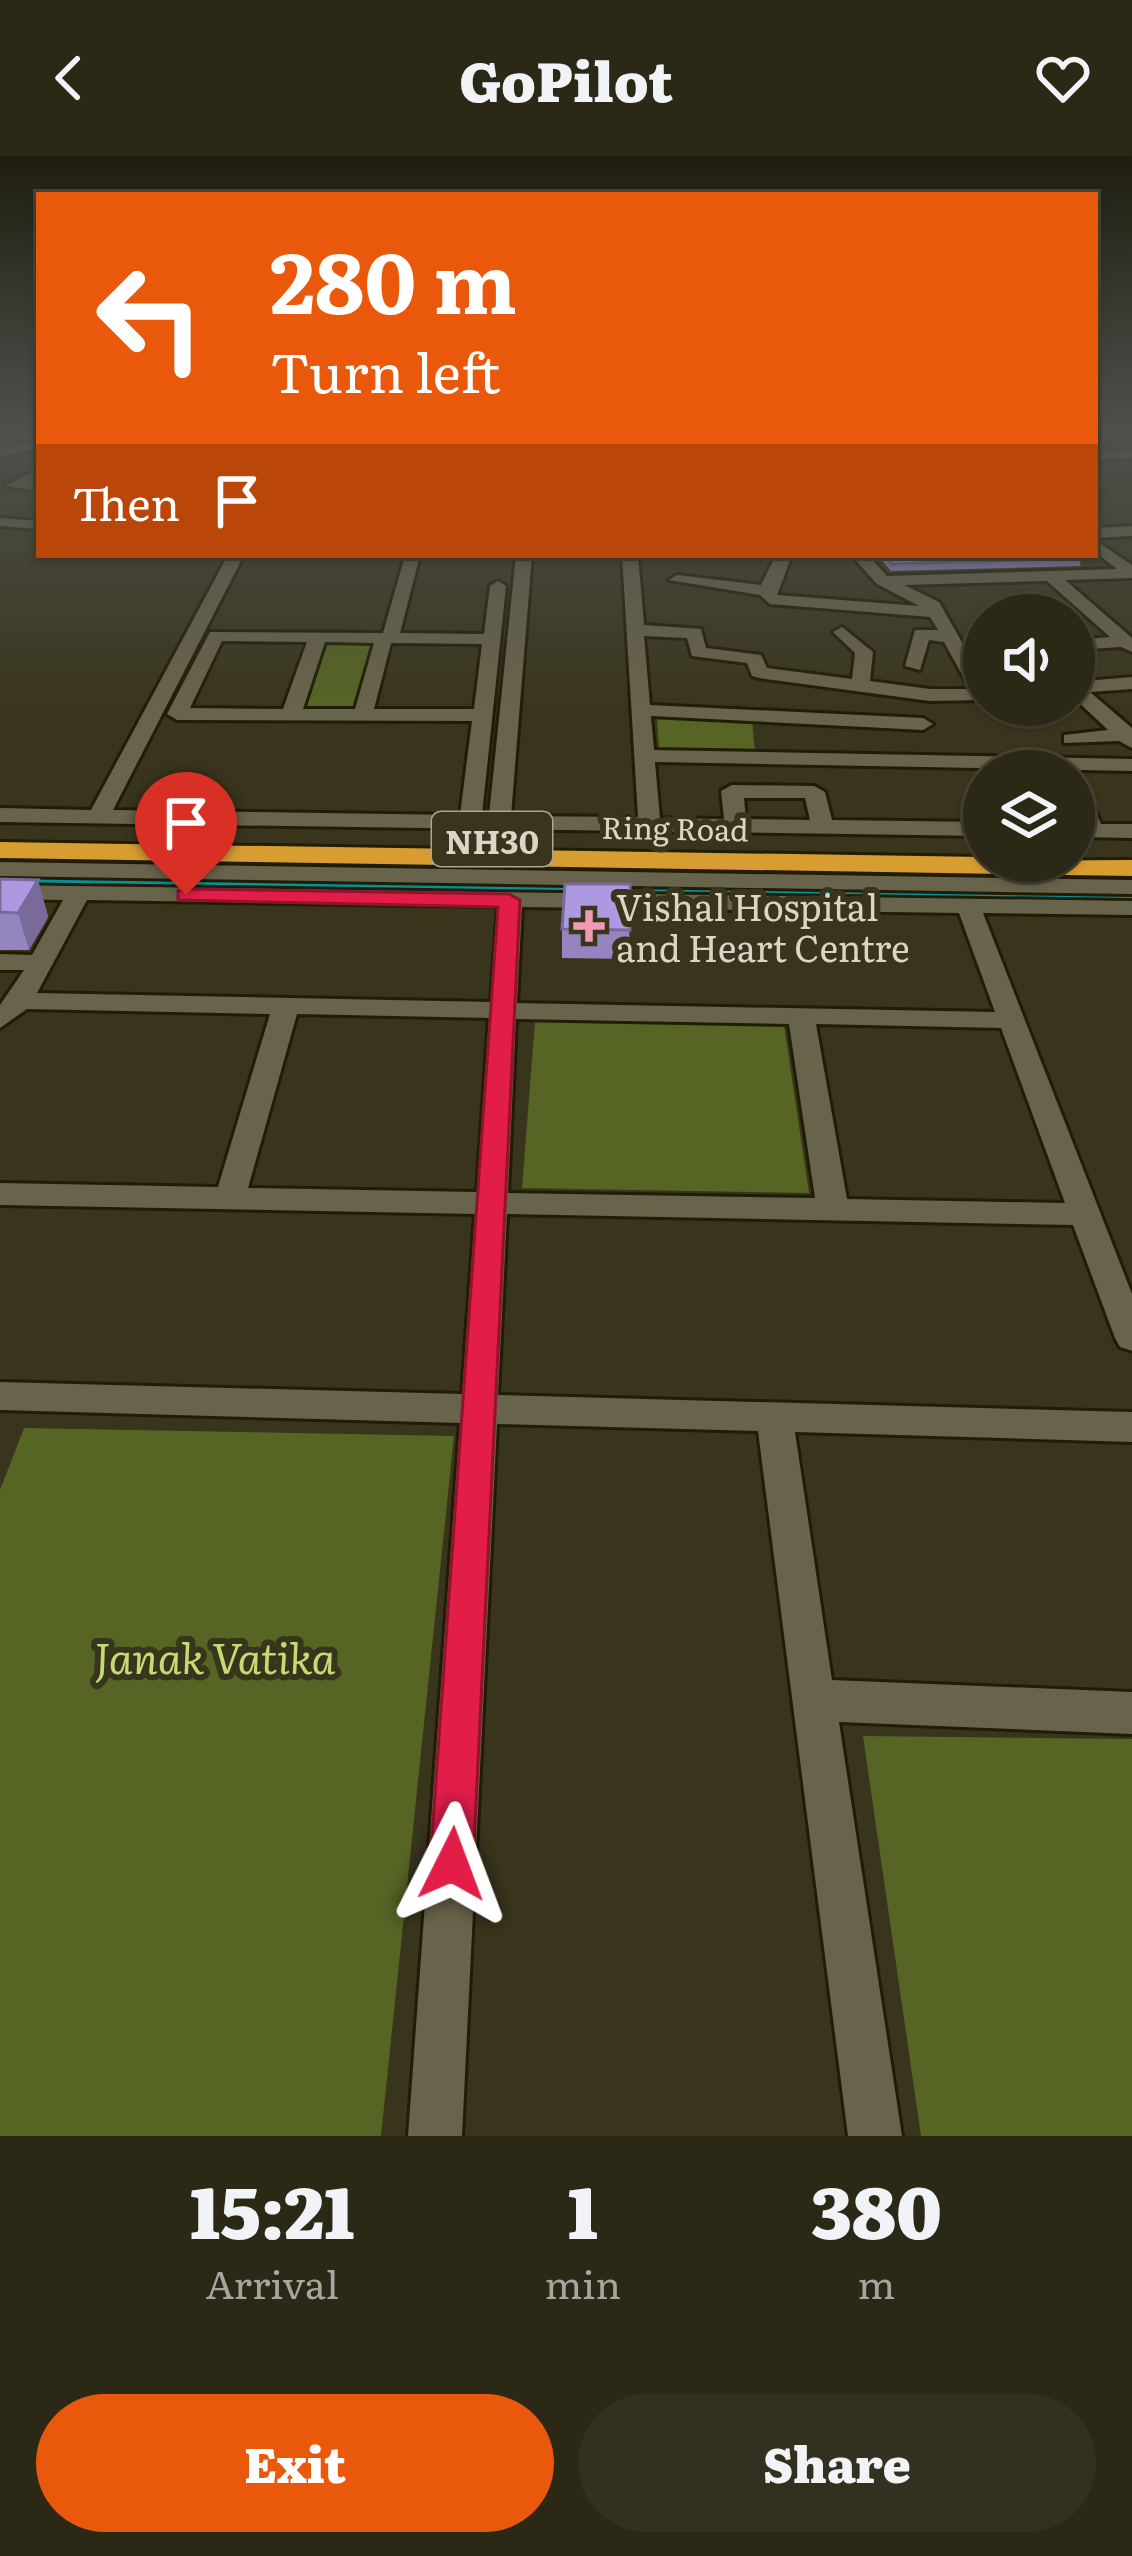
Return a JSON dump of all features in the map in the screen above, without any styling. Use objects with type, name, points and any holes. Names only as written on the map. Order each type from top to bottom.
[{"type":"highway","name":"Ring Road","points":[[0,834],[963,847]]},
{"type":"highway","points":[[1095,843],[1129,859]]},
{"type":"highway","name":"Ring Road","points":[[0,850],[1129,859]]},
{"type":"street","points":[[0,526],[36,529]]},
{"type":"street","points":[[1098,539],[1132,535]]},
{"type":"street","points":[[1098,542],[1132,573]]},
{"type":"street","points":[[100,816],[234,558]]},
{"type":"street","points":[[499,822],[524,558]]},
{"type":"street","points":[[630,558],[650,824]]},
{"type":"street","points":[[679,558],[677,589],[766,591]]},
{"type":"street","points":[[766,591],[782,558]]},
{"type":"street","points":[[862,558],[883,581],[933,606],[963,659]]},
{"type":"street","points":[[1091,558],[1132,589]]},
{"type":"street","points":[[363,715],[411,559]]},
{"type":"street","points":[[883,581],[1132,573]]},
{"type":"street","points":[[1051,576],[1128,644]]},
{"type":"street","points":[[470,821],[498,586]]},
{"type":"street","points":[[766,591],[770,599],[936,612]]},
{"type":"street","points":[[635,630],[695,633],[698,652],[755,659],[759,672],[930,695],[963,694]]},
{"type":"street","points":[[842,632],[864,652],[860,687]]},
{"type":"street","points":[[914,666],[921,634],[963,647]]},
{"type":"street","points":[[481,715],[177,714],[216,636],[489,639]]},
{"type":"street","points":[[291,714],[318,638]]},
{"type":"street","points":[[1095,644],[1128,644]]},
{"type":"street","points":[[1129,736],[1074,688],[1132,683]]},
{"type":"street","points":[[641,710],[923,724]]},
{"type":"street","points":[[761,716],[765,758]]},
{"type":"street","points":[[1071,739],[1129,736]]},
{"type":"street","points":[[645,756],[1132,764]]},
{"type":"street","points":[[736,825],[732,791],[814,792],[822,826]]},
{"type":"street","points":[[0,815],[963,829]]},
{"type":"street","points":[[0,868],[1129,859]]},
{"type":"street","points":[[0,892],[1132,908]]},
{"type":"street","points":[[10,1011],[77,893]]},
{"type":"street","points":[[435,2136],[509,900]]},
{"type":"street","points":[[969,908],[1132,1337]]},
{"type":"street","points":[[0,962],[40,963]]},
{"type":"street","points":[[10,1011],[286,1006],[1012,1020]]},
{"type":"street","points":[[230,1198],[286,1006]]},
{"type":"street","points":[[801,1016],[833,1210]]},
{"type":"street","points":[[0,1194],[1085,1214]]},
{"type":"street","points":[[3,1403],[479,1409],[1132,1427]]},
{"type":"street","points":[[774,1417],[875,2136]]},
{"type":"street","points":[[813,1700],[1132,1713]]},
{"type":"green space","points":[[325,643],[376,643],[357,710],[302,710]]},
{"type":"green space","points":[[657,716],[752,720],[755,754],[659,752]]},
{"type":"green space","points":[[535,1021],[784,1025],[809,1193],[522,1188]]},
{"type":"green space","name":"Janak Vatika","points":[[24,1428],[454,1436],[381,2136],[0,2136],[0,1490]]},
{"type":"green space","points":[[863,1736],[1132,1739],[1132,2136],[921,2136]]},
{"type":"building","points":[[887,558],[1081,558],[892,564]]},
{"type":"building","points":[[0,879],[38,880],[18,913],[0,912]]},
{"type":"building","points":[[565,884],[630,884],[630,930],[562,929]]},
{"type":"waterway","points":[[27,882],[574,890]]},
{"type":"waterway","points":[[621,891],[1131,899]]},
{"type":"place","name":"Vishal Hospital and Heart Centre","points":[[589,926]]},
{"type":"route","points":[[186,895],[509,900],[452,1864]]}]
